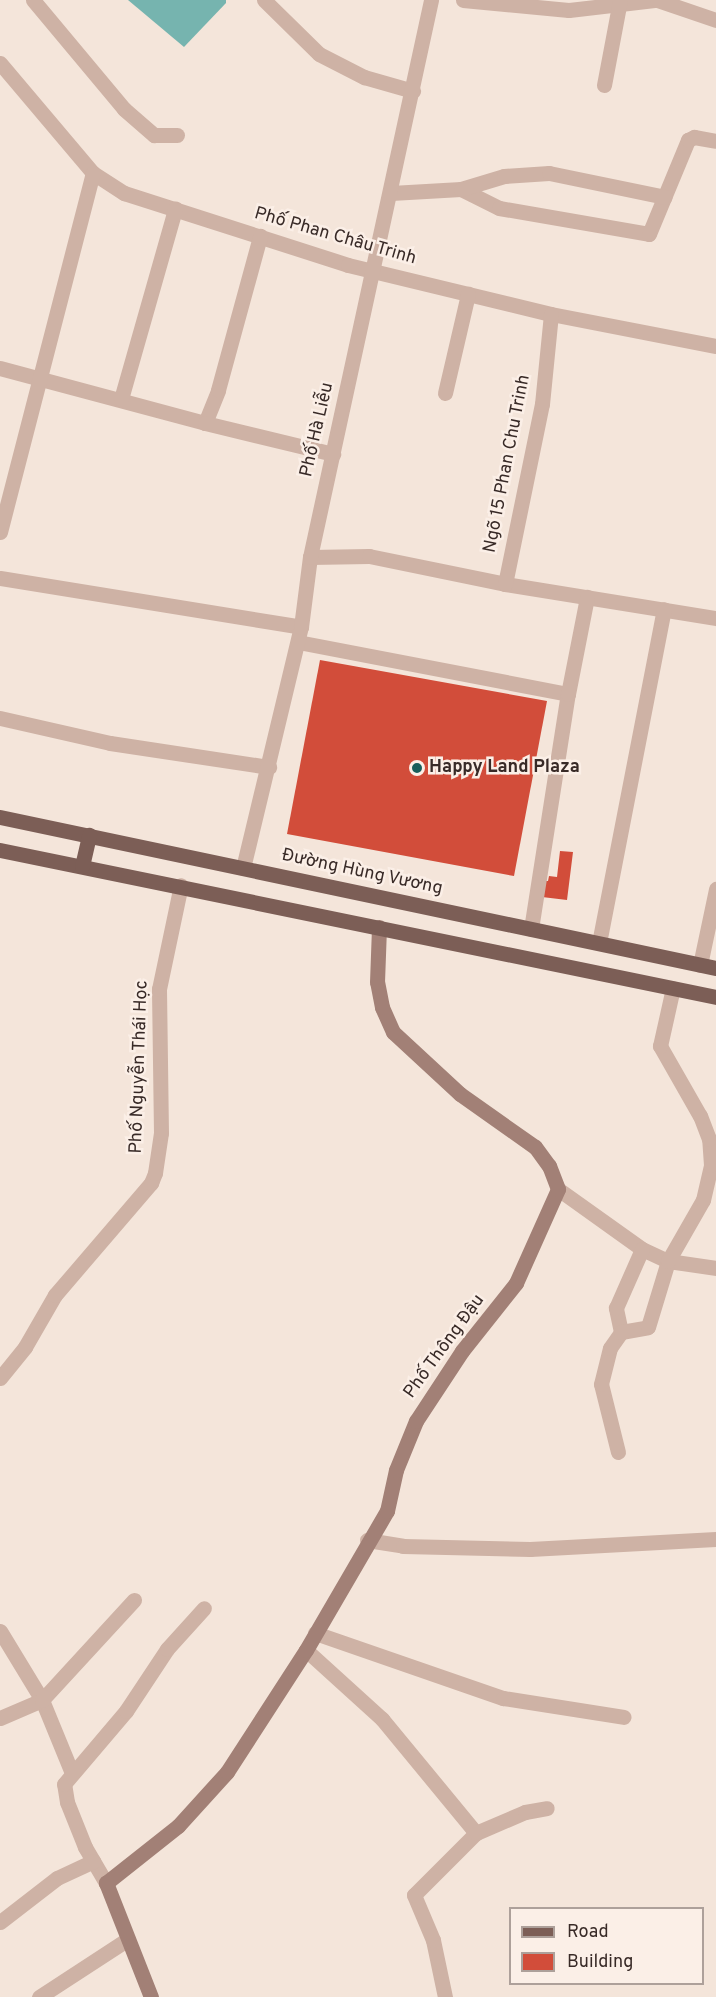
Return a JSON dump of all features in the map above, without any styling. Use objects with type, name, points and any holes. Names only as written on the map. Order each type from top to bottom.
[{"type":"main road","name":"Đường Hùng Vương","points":[[0,817],[716,968]]},
{"type":"main road","points":[[82,866],[88,835]]},
{"type":"main road","points":[[0,850],[716,996]]},
{"type":"street","points":[[33,0],[124,109],[154,135],[177,135]]},
{"type":"street","points":[[264,0],[319,54],[364,77],[413,91]]},
{"type":"street","name":"Phố Hà Liễu","points":[[243,868],[302,627],[310,557],[391,193],[431,0]]},
{"type":"street","points":[[463,0],[568,10],[620,2],[657,0],[716,20]]},
{"type":"street","points":[[604,85],[620,2]]},
{"type":"street","name":"Phố Phan Châu Trinh","points":[[0,63],[93,174],[124,193],[374,271],[550,314],[716,346]]},
{"type":"street","points":[[461,189],[500,208],[549,214],[644,235],[653,229],[688,140],[694,137],[716,141]]},
{"type":"street","points":[[391,193],[461,189],[504,176],[549,173],[665,197]]},
{"type":"street","points":[[0,532],[38,376],[93,174]]},
{"type":"street","points":[[121,399],[175,209]]},
{"type":"street","points":[[205,423],[218,390],[260,236]]},
{"type":"street","points":[[445,393],[468,294]]},
{"type":"street","name":"Ngõ 15 Phan Chu Trinh","points":[[505,584],[542,404],[550,314]]},
{"type":"street","points":[[0,368],[38,376],[205,423],[333,453]]},
{"type":"street","points":[[310,557],[369,556],[505,584],[716,618]]},
{"type":"street","points":[[0,578],[302,627]]},
{"type":"street","points":[[531,929],[568,694],[588,597]]},
{"type":"street","points":[[599,943],[664,609]]},
{"type":"street","points":[[298,642],[568,694]]},
{"type":"street","points":[[0,718],[110,743],[269,767]]},
{"type":"street","name":"Phố Nguyễn Thái Học","points":[[0,1378],[25,1347],[55,1295],[155,1173],[161,1133],[159,989],[180,885]]},
{"type":"street","points":[[700,965],[716,890]]},
{"type":"street","points":[[379,927],[377,982],[393,1032],[460,1094],[535,1147],[549,1166],[558,1189],[642,1249],[668,1261],[716,1268]]},
{"type":"street","points":[[618,1452],[602,1384],[610,1348],[621,1332],[648,1327],[668,1261],[703,1200],[711,1152],[700,1116],[660,1046],[673,988]]},
{"type":"street","name":"Phố Thông Đậu","points":[[106,1883],[149,1851],[215,1789],[306,1650],[367,1540],[387,1511],[396,1470],[420,1413],[462,1351],[516,1283],[558,1189]]},
{"type":"street","points":[[621,1332],[616,1308],[642,1249]]},
{"type":"street","points":[[367,1540],[403,1546],[530,1549],[716,1539]]},
{"type":"street","points":[[0,1718],[42,1700],[134,1600]]},
{"type":"street","points":[[152,1997],[106,1883],[93,1861],[64,1792],[64,1784],[126,1711],[167,1649],[204,1608]]},
{"type":"street","points":[[0,1631],[42,1700],[72,1773]]},
{"type":"street","points":[[315,1633],[503,1698],[624,1717]]},
{"type":"street","points":[[306,1650],[382,1719],[476,1833]]},
{"type":"street","points":[[445,1997],[433,1940],[414,1895],[476,1833],[525,1812],[547,1808]]},
{"type":"street","points":[[0,1922],[57,1878],[93,1861]]},
{"type":"street","points":[[39,1997],[128,1939]]},
{"type":"water","points":[[128,0],[226,0],[226,3],[184,47]]},
{"type":"building","name":"Happy Land Plaza","points":[[320,660],[547,701],[514,876],[287,834]]},
{"type":"building","points":[[560,851],[573,852],[567,900],[542,897],[544,881],[548,881],[549,876],[557,877]]},
{"type":"place","name":"Happy Land Plaza","points":[[417,768]]}]
